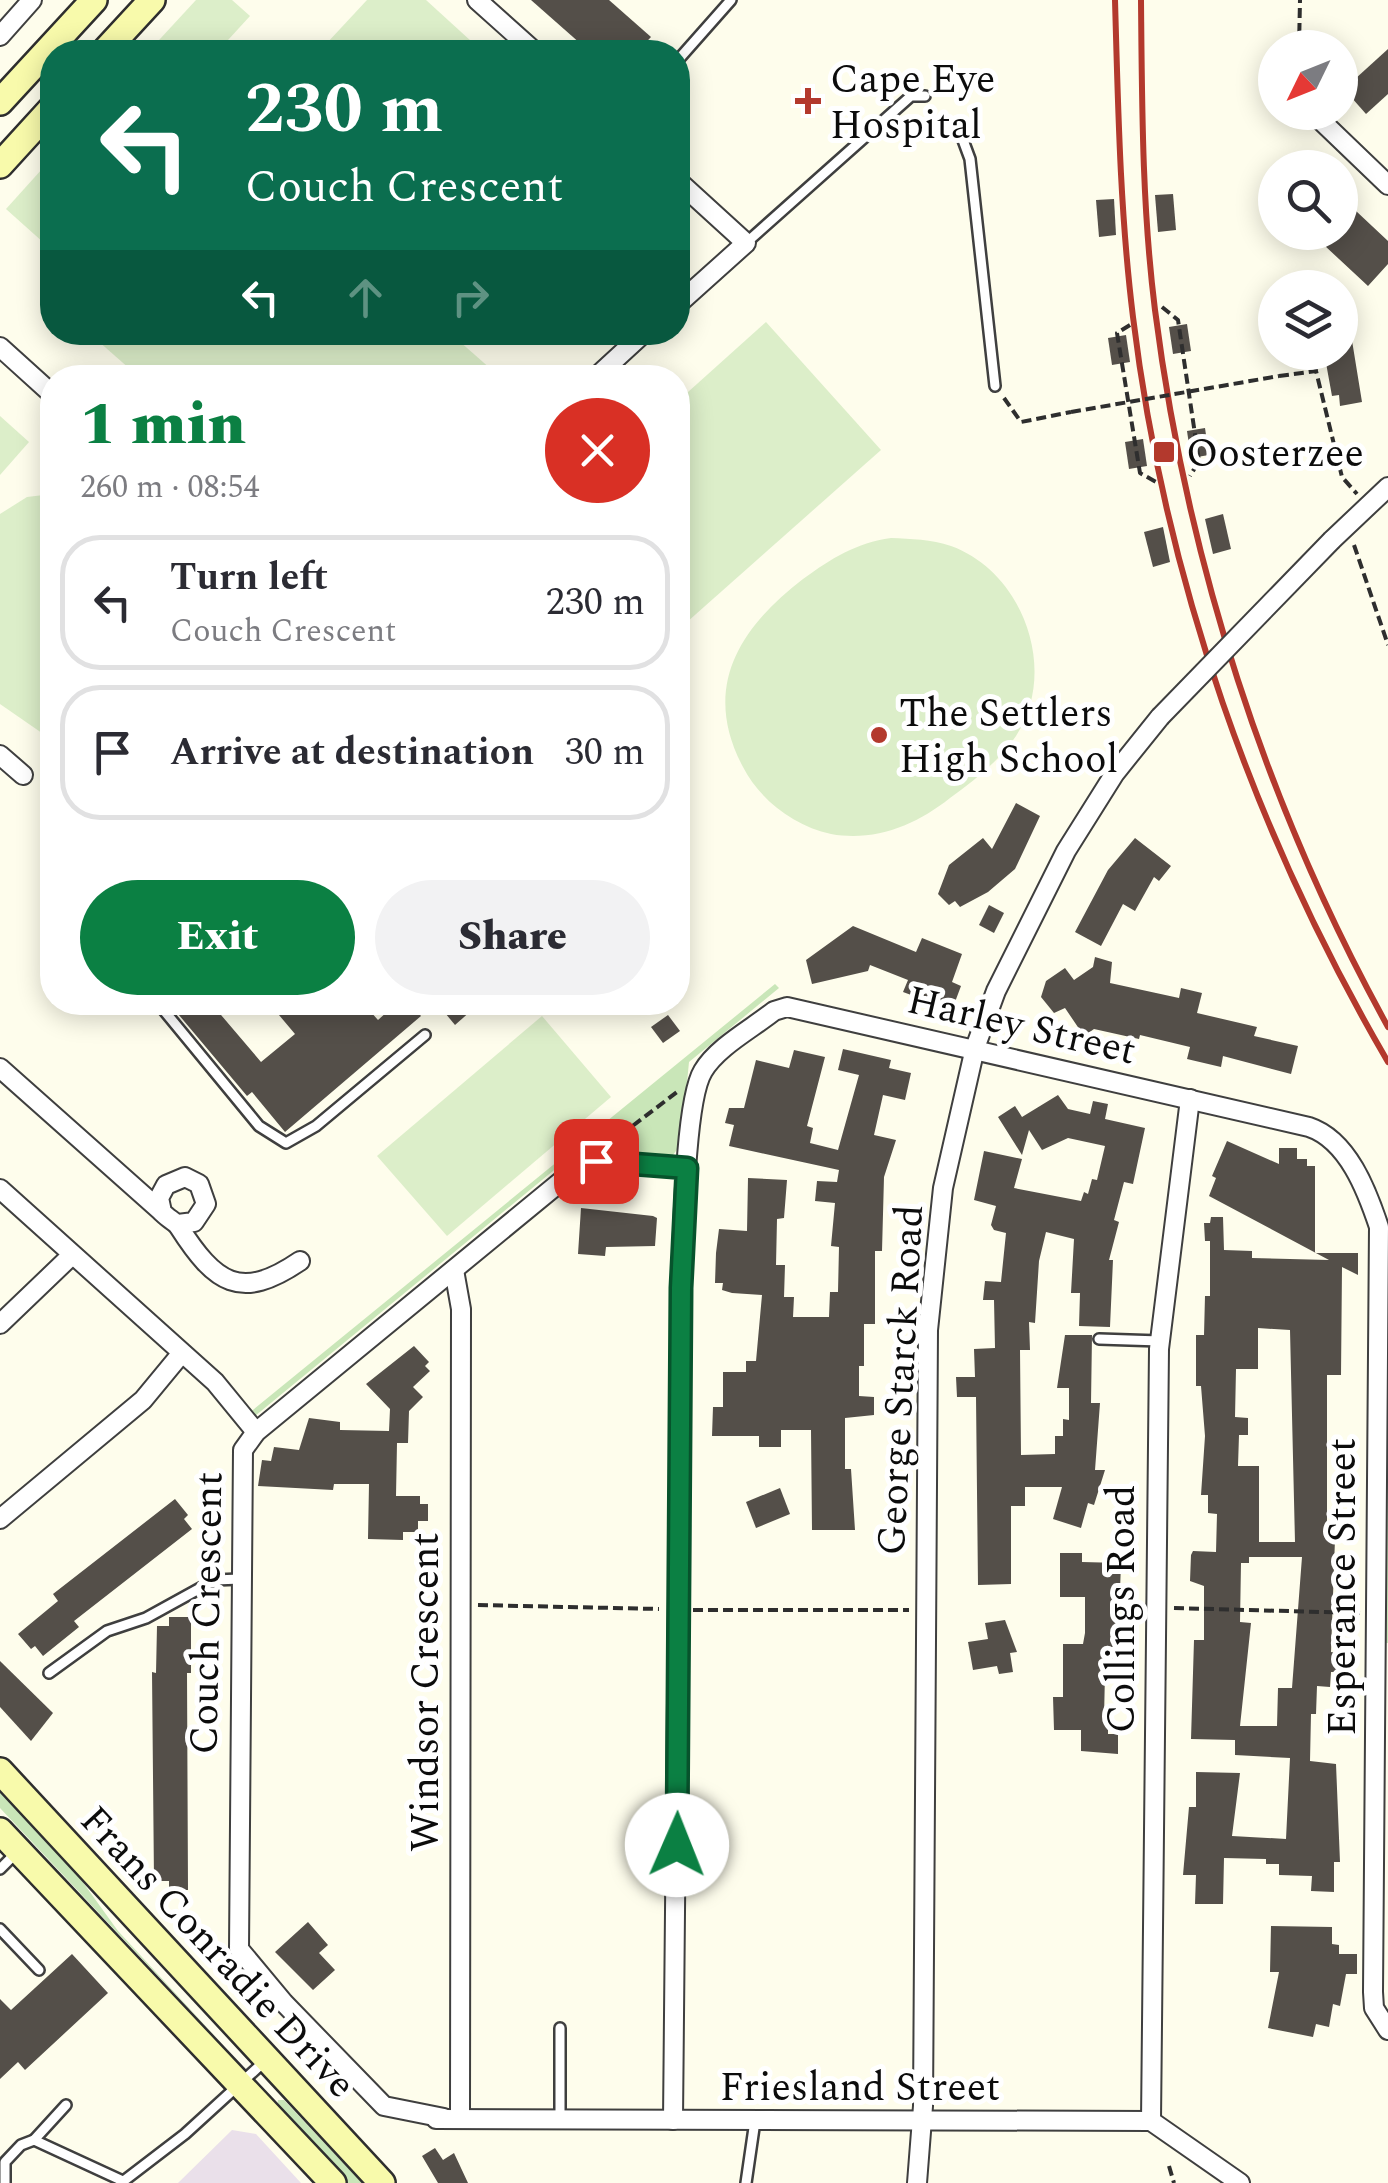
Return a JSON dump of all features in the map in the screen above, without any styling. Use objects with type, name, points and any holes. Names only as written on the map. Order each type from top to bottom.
[{"type":"main road","points":[[57,40],[94,0]]},
{"type":"main road","points":[[115,40],[152,0]]},
{"type":"main road","points":[[0,102],[40,59]]},
{"type":"main road","points":[[0,165],[40,121]]},
{"type":"main road","name":"Frans Conradie Drive","points":[[0,1771],[382,2183]]},
{"type":"main road","name":"Frans Conradie Drive","points":[[6,1840],[242,2083],[333,2183]]},
{"type":"street","points":[[0,36],[32,0]]},
{"type":"street","points":[[480,1],[522,40]]},
{"type":"street","points":[[1331,130],[1388,185]]},
{"type":"street","points":[[690,192],[746,243],[690,293]]},
{"type":"street","points":[[609,365],[632,345]]},
{"type":"street","points":[[0,347],[40,383]]},
{"type":"street","name":"George Starck Road","points":[[916,2183],[922,2122],[928,1330],[943,1188],[975,1048],[996,991],[1066,852],[1115,773],[1160,717],[1388,487]]},
{"type":"street","points":[[0,755],[23,774]]},
{"type":"street","name":"Harley Street","points":[[701,1074],[755,1026],[787,1007],[1309,1127],[1341,1150]]},
{"type":"street","points":[[0,1068],[178,1224],[193,1251],[232,1283],[260,1283],[300,1261]]},
{"type":"street","points":[[673,2120],[681,1288],[687,1168],[701,1074]]},
{"type":"street","name":"Collings Road","points":[[1152,2120],[1154,1608],[1160,1341],[1190,1099]]},
{"type":"street","name":"Esperance Street","points":[[1341,1150],[1371,1202],[1378,1226],[1376,1613],[1381,1757],[1373,1992],[1374,2008],[1388,2030]]},
{"type":"street","points":[[581,1165],[596,1161],[687,1168]]},
{"type":"street","name":"Couch Crescent","points":[[452,2117],[388,2109],[244,1959],[237,1942],[241,1462],[243,1450],[256,1432],[581,1165]]},
{"type":"street","points":[[162,1212],[162,1190],[171,1180],[186,1178],[203,1190],[206,1204],[200,1217],[178,1224]]},
{"type":"street","points":[[130,1185],[162,1190]]},
{"type":"street","points":[[0,1189],[215,1382],[256,1432]]},
{"type":"street","points":[[0,1324],[72,1255]]},
{"type":"street","name":"Windsor Crescent","points":[[452,2117],[461,1309],[454,1270]]},
{"type":"street","points":[[0,1519],[143,1400],[181,1354]]},
{"type":"street","name":"Friesland Street","points":[[452,2117],[1152,2120]]},
{"type":"street","points":[[1152,2120],[1240,2183]]},
{"type":"lane","points":[[690,46],[731,0]]},
{"type":"lane","points":[[746,243],[881,120],[911,96],[925,96]]},
{"type":"lane","points":[[960,132],[970,158],[995,386]]},
{"type":"lane","points":[[168,1015],[259,1126],[286,1143],[316,1126],[425,1034]]},
{"type":"lane","points":[[1099,1340],[1160,1341]]},
{"type":"lane","points":[[49,1673],[108,1631],[146,1618],[215,1580],[240,1579]]},
{"type":"lane","points":[[0,1869],[6,1840]]},
{"type":"lane","points":[[0,1929],[39,1970]]},
{"type":"lane","points":[[560,2028],[560,2118]]},
{"type":"lane","points":[[34,2140],[122,2182],[267,2060]]},
{"type":"lane","points":[[6,2183],[1,2169],[21,2145],[34,2140],[66,2105]]},
{"type":"lane","points":[[746,2183],[756,2121]]},
{"type":"path","points":[[1300,0],[1300,30]]},
{"type":"path","points":[[1162,307],[1178,320],[1190,392],[1200,462],[1190,476]]},
{"type":"path","points":[[1130,325],[1117,333],[1128,402],[1140,474],[1156,482]]},
{"type":"path","points":[[995,386],[1022,422],[1316,371],[1342,477],[1367,506]]},
{"type":"path","points":[[1347,526],[1388,644]]},
{"type":"path","points":[[581,1165],[701,1074]]},
{"type":"path","points":[[458,1604],[680,1610]]},
{"type":"path","points":[[1154,1608],[1376,1613]]},
{"type":"path","points":[[710,1610],[925,1610]]},
{"type":"path","points":[[1169,2166],[1174,2183]]},
{"type":"shaded area","points":[[232,2130],[256,2134],[301,2183],[178,2183]]},
{"type":"green space","points":[[196,0],[232,0],[250,16],[228,40],[159,40]]},
{"type":"green space","points":[[367,0],[426,0],[470,40],[330,40]]},
{"type":"green space","points":[[40,171],[40,239],[6,209]]},
{"type":"green space","points":[[766,322],[881,450],[690,619],[690,390]]},
{"type":"green space","points":[[103,345],[464,345],[486,365],[125,365]]},
{"type":"green space","points":[[0,416],[29,442],[0,475]]},
{"type":"green space","points":[[40,495],[40,732],[0,704],[0,514],[27,497]]},
{"type":"green space","points":[[891,538],[951,546],[998,577],[1027,626],[1034,682],[1029,710],[1002,754],[937,808],[879,833],[831,834],[804,825],[779,810],[750,779],[731,738],[727,686],[745,639],[780,598],[834,558]]},
{"type":"green space","points":[[775,984],[779,988],[689,1062],[681,1144],[673,1155],[576,1152],[255,1416],[248,1414]]},
{"type":"green space","points":[[542,1016],[611,1097],[447,1236],[377,1156]]},
{"type":"green space","points":[[1388,1221],[1388,1643],[1385,1643]]},
{"type":"green space","points":[[0,1791],[74,1870],[118,1931],[225,2047],[0,1808]]},
{"type":"green space","points":[[278,2100],[284,2100],[362,2183],[347,2183],[277,2106]]},
{"type":"building","points":[[531,0],[609,0],[651,37],[648,40],[576,40]]},
{"type":"building","points":[[1388,49],[1388,94],[1366,114],[1358,105],[1358,76]]},
{"type":"building","points":[[1173,194],[1176,230],[1158,232],[1155,195]]},
{"type":"building","points":[[1114,199],[1116,235],[1099,237],[1096,200]]},
{"type":"building","points":[[1358,213],[1388,241],[1388,264],[1368,286],[1358,277],[1358,270],[1351,270],[1329,250],[1358,250]]},
{"type":"building","points":[[1187,324],[1191,351],[1173,354],[1169,327]]},
{"type":"building","points":[[1126,335],[1130,362],[1112,365],[1108,338]]},
{"type":"building","points":[[1327,370],[1357,370],[1362,402],[1340,406],[1339,395],[1332,396]]},
{"type":"building","points":[[1205,428],[1209,455],[1191,458],[1187,431]]},
{"type":"building","points":[[1143,439],[1147,466],[1129,469],[1125,442]]},
{"type":"building","points":[[1223,514],[1231,549],[1213,554],[1205,519]]},
{"type":"building","points":[[1163,527],[1170,562],[1153,567],[1144,532]]},
{"type":"building","points":[[1016,803],[1040,816],[1015,869],[988,892],[960,907],[955,901],[949,905],[938,894],[949,865],[983,838],[992,849]]},
{"type":"building","points":[[1135,838],[1171,866],[1159,881],[1154,877],[1135,911],[1123,904],[1101,946],[1075,932],[1108,870]]},
{"type":"building","points":[[989,905],[1004,913],[994,933],[979,925]]},
{"type":"building","points":[[853,926],[916,952],[922,938],[962,954],[952,982],[961,986],[952,1010],[903,992],[908,980],[870,965],[868,971],[812,984],[806,960]]},
{"type":"building","points":[[1095,957],[1112,962],[1110,983],[1179,998],[1181,988],[1202,993],[1197,1013],[1257,1027],[1254,1036],[1298,1046],[1291,1074],[1223,1056],[1221,1067],[1187,1059],[1190,1047],[1140,1035],[1139,1039],[1094,1029],[1084,1036],[1065,1008],[1054,1013],[1041,997],[1046,981],[1065,968],[1074,980],[1093,967]]},
{"type":"building","points":[[179,1015],[221,1015],[261,1062],[295,1034],[279,1015],[374,1015],[378,1020],[384,1015],[421,1016],[285,1132],[252,1092],[247,1096]]},
{"type":"building","points":[[447,1015],[466,1015],[455,1025]]},
{"type":"building","points":[[668,1015],[680,1031],[663,1043],[651,1027]]},
{"type":"building","points":[[843,1049],[891,1060],[889,1068],[911,1073],[905,1100],[883,1095],[874,1135],[896,1140],[884,1177],[882,1251],[875,1251],[875,1324],[864,1324],[864,1366],[859,1366],[859,1396],[874,1397],[874,1415],[845,1418],[845,1469],[851,1469],[855,1530],[812,1530],[811,1430],[781,1430],[781,1447],[759,1447],[759,1436],[712,1436],[713,1407],[723,1407],[723,1372],[746,1372],[746,1361],[756,1361],[762,1295],[722,1290],[723,1283],[715,1283],[716,1253],[719,1229],[747,1231],[748,1178],[787,1180],[784,1218],[777,1219],[776,1265],[785,1265],[784,1297],[794,1297],[793,1317],[829,1317],[830,1292],[838,1292],[839,1247],[831,1246],[835,1203],[815,1201],[817,1181],[837,1182],[839,1170],[729,1146],[734,1125],[725,1123],[729,1108],[744,1108],[756,1060],[789,1068],[794,1050],[825,1057],[807,1126],[813,1128],[810,1143],[838,1150],[859,1075],[838,1070]]},
{"type":"building","points":[[1058,1095],[1068,1109],[1090,1114],[1093,1101],[1108,1104],[1105,1119],[1145,1128],[1133,1184],[1124,1182],[1114,1220],[1119,1222],[1109,1260],[1113,1260],[1110,1327],[1079,1326],[1080,1293],[1071,1293],[1074,1239],[1046,1232],[1039,1261],[1035,1323],[1029,1322],[1030,1350],[1020,1350],[1021,1455],[1055,1454],[1055,1436],[1063,1436],[1063,1419],[1069,1420],[1069,1388],[1057,1388],[1065,1335],[1092,1335],[1091,1403],[1100,1403],[1095,1470],[1105,1470],[1094,1505],[1088,1503],[1081,1528],[1053,1519],[1062,1487],[1025,1487],[1025,1506],[1011,1506],[1011,1584],[978,1585],[976,1397],[957,1397],[956,1377],[975,1377],[974,1349],[995,1348],[994,1300],[983,1300],[985,1281],[1001,1282],[1006,1233],[991,1225],[996,1206],[974,1200],[984,1151],[1022,1159],[1014,1188],[1081,1201],[1084,1192],[1088,1194],[1092,1179],[1097,1180],[1105,1146],[1068,1138],[1042,1150],[1029,1130],[1022,1155],[998,1117],[1015,1106],[1022,1117]]},
{"type":"building","points":[[1227,1141],[1279,1164],[1279,1148],[1297,1148],[1297,1159],[1307,1159],[1307,1166],[1315,1166],[1315,1253],[1209,1196],[1216,1178],[1212,1176]]},
{"type":"building","points":[[581,1208],[657,1218],[655,1246],[606,1247],[605,1256],[578,1254]]},
{"type":"building","points":[[1211,1217],[1223,1217],[1224,1250],[1252,1251],[1252,1258],[1329,1260],[1316,1253],[1358,1253],[1358,1275],[1342,1267],[1341,1375],[1327,1375],[1327,1539],[1335,1539],[1331,1652],[1337,1653],[1339,1663],[1337,1672],[1331,1672],[1330,1687],[1317,1686],[1316,1714],[1311,1714],[1310,1761],[1336,1764],[1340,1862],[1334,1862],[1334,1892],[1311,1891],[1312,1876],[1279,1875],[1279,1864],[1266,1864],[1266,1859],[1224,1858],[1223,1904],[1195,1904],[1196,1875],[1183,1875],[1189,1807],[1196,1807],[1196,1772],[1240,1773],[1232,1836],[1286,1839],[1290,1758],[1235,1755],[1235,1740],[1191,1739],[1194,1640],[1204,1640],[1204,1586],[1190,1581],[1191,1555],[1193,1551],[1216,1552],[1217,1514],[1208,1513],[1208,1495],[1201,1495],[1205,1436],[1201,1386],[1196,1386],[1196,1335],[1204,1335],[1205,1296],[1210,1296],[1210,1241],[1205,1241],[1204,1223],[1210,1223]],"holes":[[[1258,1328],[1290,1330],[1295,1542],[1259,1542],[1259,1466],[1238,1466],[1239,1435],[1248,1435],[1248,1418],[1235,1417],[1236,1369],[1258,1369]],[[1249,1557],[1302,1557],[1292,1688],[1278,1688],[1277,1726],[1240,1726],[1251,1623],[1240,1622],[1241,1563],[1249,1563]]]},
{"type":"building","points":[[414,1346],[429,1362],[425,1366],[430,1371],[413,1387],[423,1397],[409,1411],[408,1443],[397,1443],[396,1496],[420,1496],[420,1504],[428,1504],[428,1521],[418,1521],[418,1532],[403,1532],[403,1540],[368,1539],[369,1484],[334,1484],[333,1490],[258,1486],[262,1460],[271,1461],[274,1447],[299,1450],[309,1418],[340,1422],[340,1430],[389,1431],[390,1409],[366,1384]]},
{"type":"building","points":[[780,1488],[790,1514],[756,1528],[746,1502]]},
{"type":"building","points":[[175,1499],[188,1515],[184,1519],[192,1529],[74,1621],[79,1627],[43,1656],[35,1646],[31,1649],[18,1634],[58,1601],[53,1594]]},
{"type":"building","points":[[1060,1553],[1082,1553],[1082,1562],[1121,1563],[1117,1673],[1105,1673],[1104,1718],[1108,1718],[1108,1734],[1118,1734],[1118,1754],[1081,1751],[1081,1730],[1054,1730],[1053,1697],[1063,1697],[1063,1644],[1083,1644],[1085,1633],[1085,1597],[1060,1597]]},
{"type":"building","points":[[169,1617],[191,1617],[191,1673],[187,1673],[188,1890],[169,1890],[169,1881],[154,1881],[152,1672],[156,1673],[157,1626],[169,1626]]},
{"type":"building","points":[[1005,1620],[1017,1652],[1010,1653],[1013,1672],[999,1674],[997,1666],[973,1670],[968,1642],[988,1639],[985,1623]]},
{"type":"building","points":[[0,1661],[53,1713],[31,1741],[0,1707]]},
{"type":"building","points":[[308,1922],[328,1945],[319,1953],[335,1970],[313,1990],[275,1952]]},
{"type":"building","points":[[1271,1926],[1332,1927],[1332,1944],[1339,1945],[1339,1954],[1357,1954],[1357,1974],[1346,1974],[1340,2006],[1333,2004],[1329,2027],[1316,2024],[1313,2037],[1268,2028],[1279,1972],[1270,1972]]},
{"type":"building","points":[[72,1954],[108,1993],[25,2070],[18,2062],[0,2079],[0,1999],[11,2010]]},
{"type":"building","points":[[435,2148],[443,2160],[454,2153],[468,2183],[438,2183],[422,2156]]},
{"type":"railway","points":[[1115,0],[1120,159],[1133,317],[1168,512],[1193,608],[1257,795],[1340,975],[1388,1062]]},
{"type":"railway","points":[[1141,0],[1147,233],[1169,404],[1188,497],[1238,680],[1269,769],[1344,943],[1388,1027]]},
{"type":"place","name":"Cape Eye Hospital","points":[[808,101]]},
{"type":"place","name":"Oosterzee","points":[[1164,452]]},
{"type":"place","name":"The Settlers High School","points":[[879,735]]},
{"type":"route","points":[[596,1161],[687,1168],[681,1288],[677,1845]]}]
